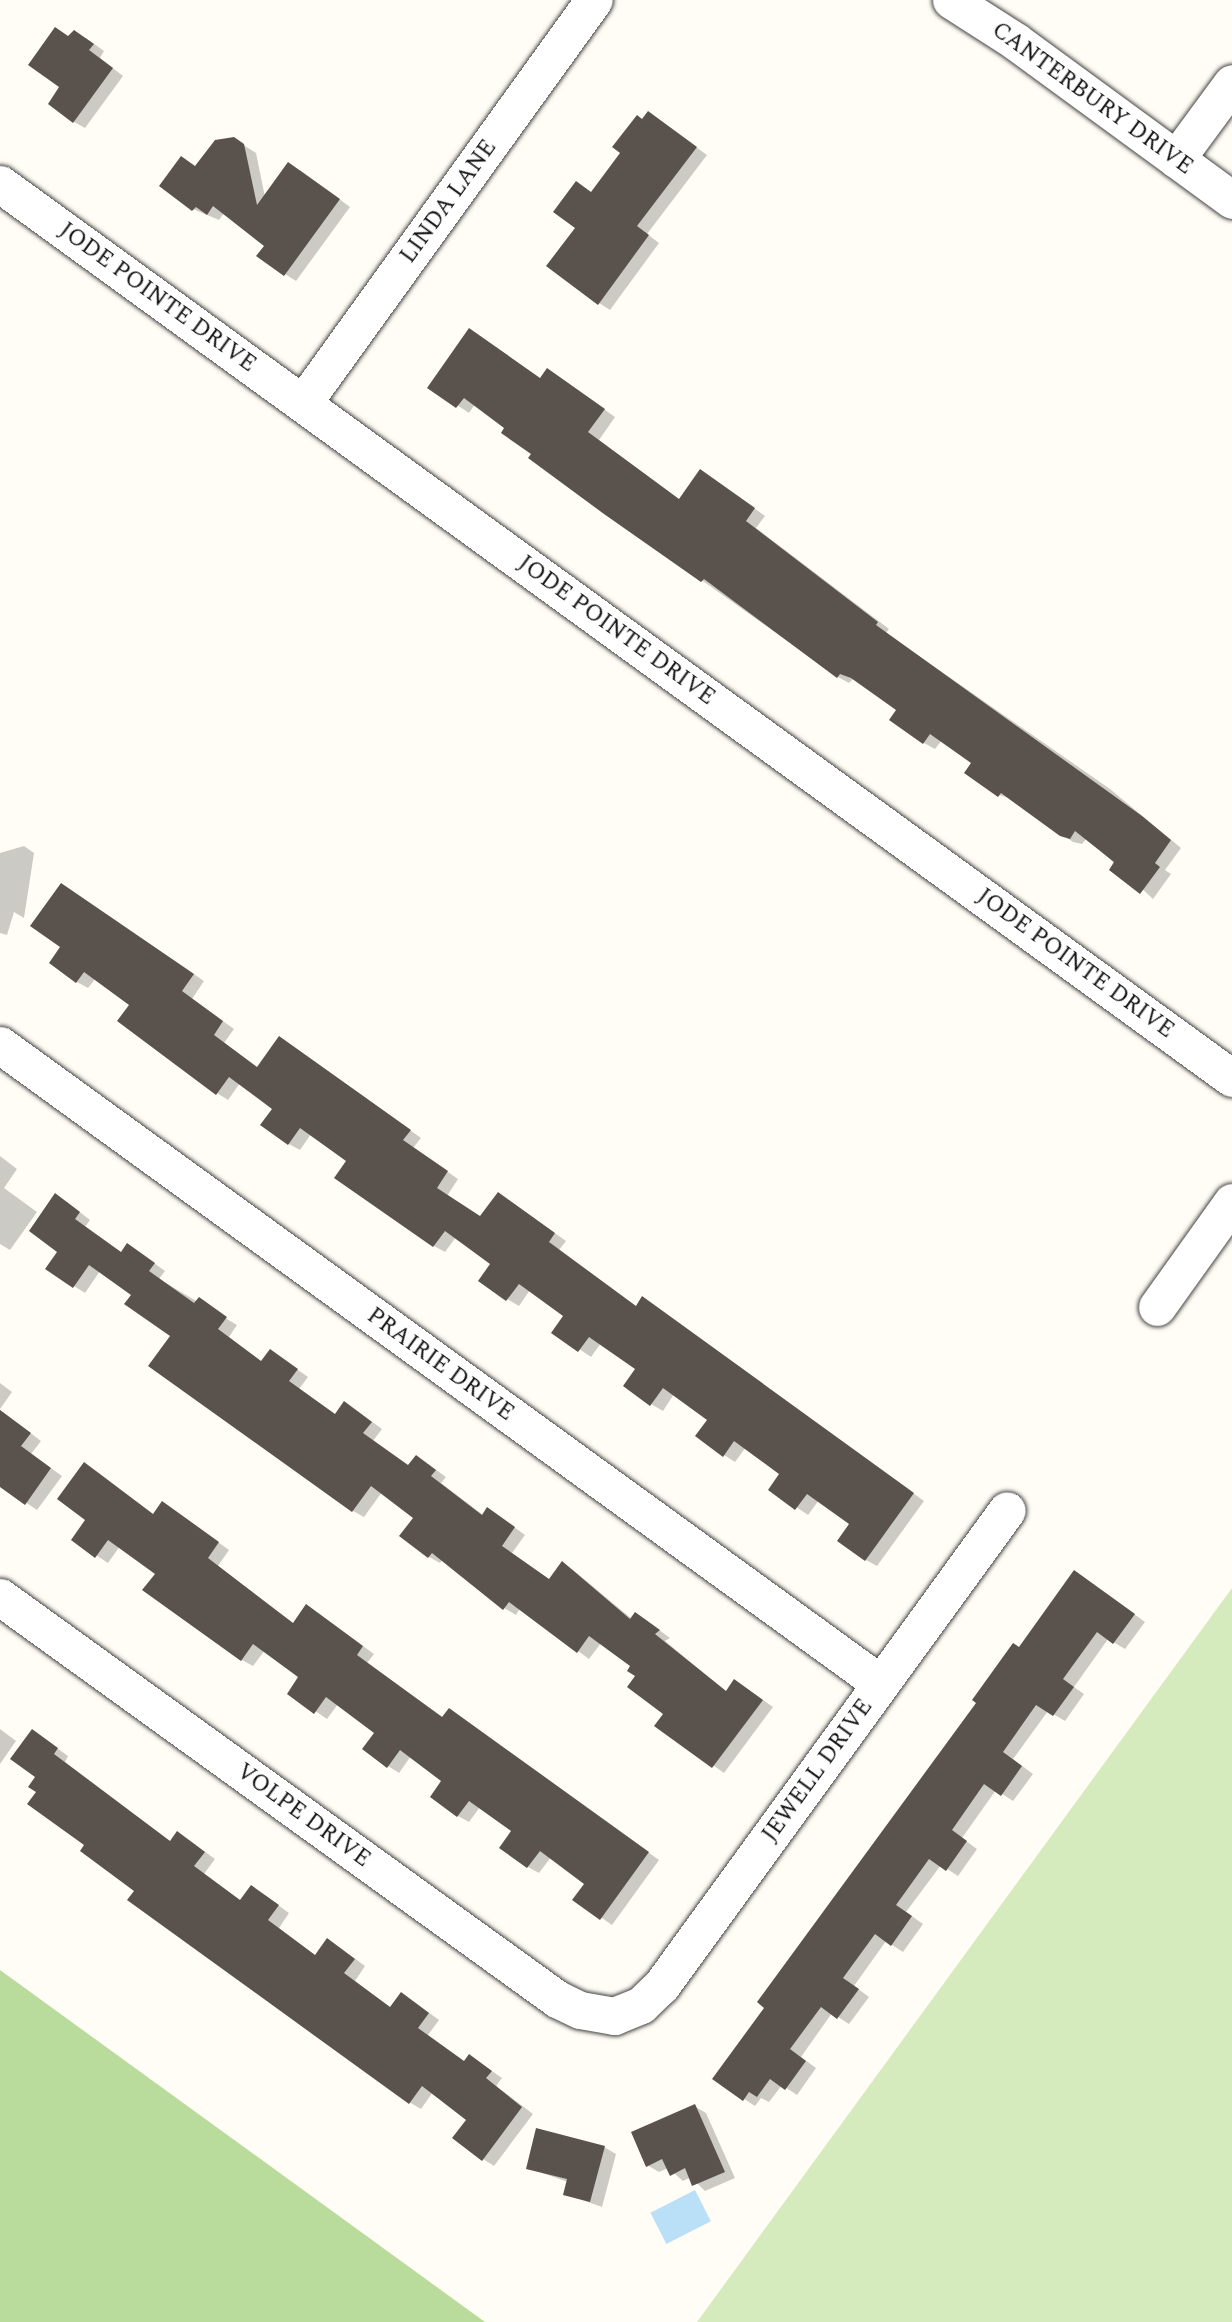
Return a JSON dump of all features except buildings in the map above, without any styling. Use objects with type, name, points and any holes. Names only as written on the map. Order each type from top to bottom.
[{"type":"street","name":"LINDA LANE","points":[[303,403],[594,0]]},
{"type":"street","name":"CANTERBURY DRIVE","points":[[951,0],[1232,200]]},
{"type":"street","points":[[1176,159],[1232,83]]},
{"type":"street","name":"JODE POINTE DRIVE","points":[[0,184],[1232,1078]]},
{"type":"street","name":"PRAIRIE DRIVE","points":[[0,1045],[881,1684]]},
{"type":"street","points":[[1157,1307],[1232,1202]]},
{"type":"street","name":"JEWELL DRIVE","points":[[614,2016],[641,2005],[661,1986],[1007,1510]]},
{"type":"street","name":"VOLPE DRIVE","points":[[0,1597],[556,1999],[580,2011],[614,2016]]},
{"type":"green space","points":[[1232,1588],[1232,2322],[697,2322]]},
{"type":"green space","points":[[0,1970],[485,2322],[0,2322]]},
{"type":"water","points":[[695,2190],[711,2221],[666,2244],[650,2213]]}]
